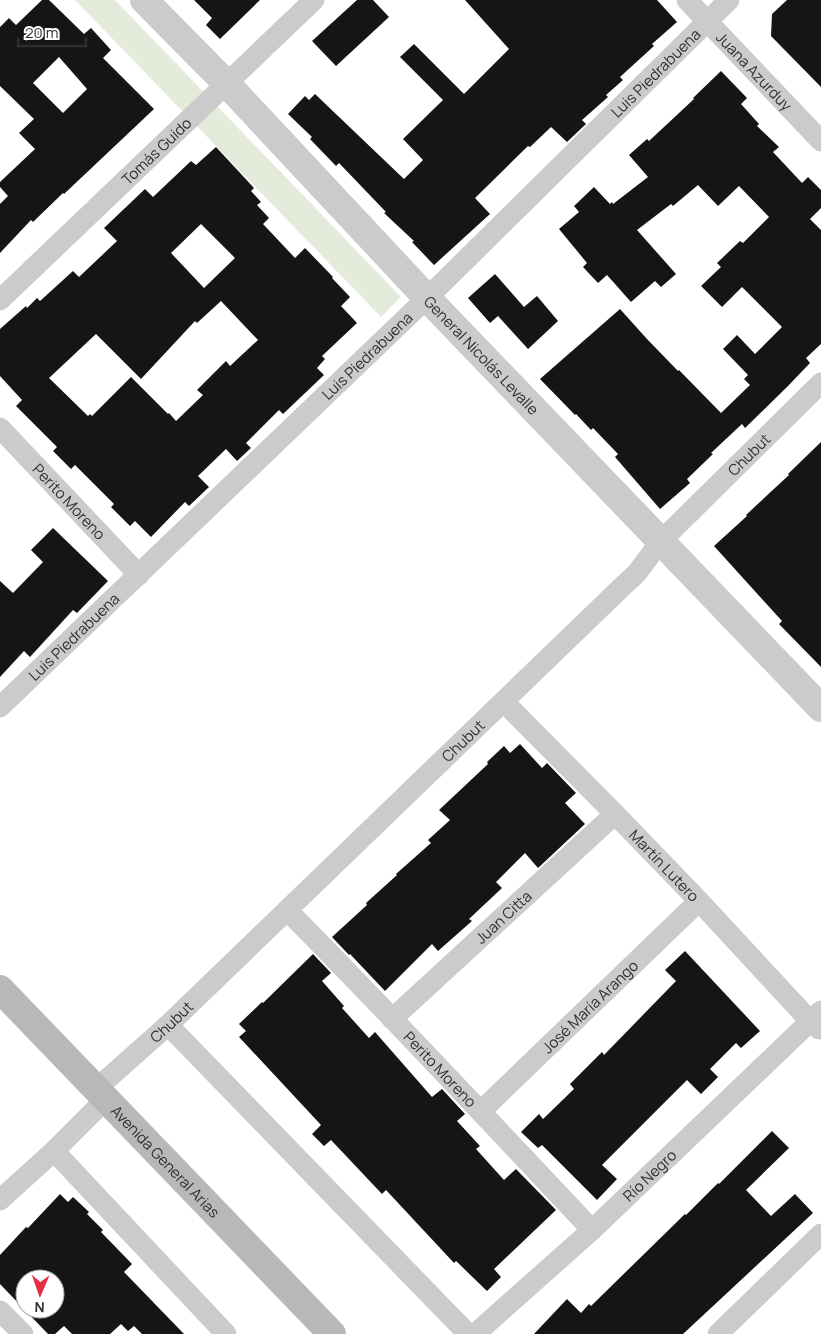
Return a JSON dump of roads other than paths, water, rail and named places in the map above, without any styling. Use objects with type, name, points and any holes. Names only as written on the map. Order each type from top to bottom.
[{"type":"main road","name":"Avenida General Arias","points":[[0,988],[332,1334]]},
{"type":"street","name":"General Nicolás Levalle","points":[[144,0],[227,84],[427,298],[821,708]]},
{"type":"street","name":"Tomás Guido","points":[[0,300],[314,0]]},
{"type":"street","name":"Juana Azurduy","points":[[687,0],[821,141]]},
{"type":"street","name":"Luis Piedrabuena","points":[[0,707],[427,298],[729,0]]},
{"type":"street","name":"Chubut","points":[[0,1200],[54,1151],[101,1094],[168,1025],[636,574],[661,541],[821,382]]},
{"type":"street","name":"Perito Moreno","points":[[0,428],[139,575]]},
{"type":"street","name":"Martín Lutero","points":[[504,702],[817,1021]]},
{"type":"street","name":"Juan Citta","points":[[392,1018],[615,814]]},
{"type":"street","name":"José María Arango","points":[[481,1111],[699,901]]},
{"type":"street","name":"Perito Moreno","points":[[287,910],[481,1111],[592,1230]]},
{"type":"street","name":"Río Negro","points":[[475,1334],[592,1230],[817,1021]]},
{"type":"street","points":[[168,1025],[468,1334]]},
{"type":"street","points":[[54,1151],[226,1334]]},
{"type":"street","points":[[718,1334],[821,1234]]},
{"type":"street","points":[[0,1311],[23,1334]]}]
